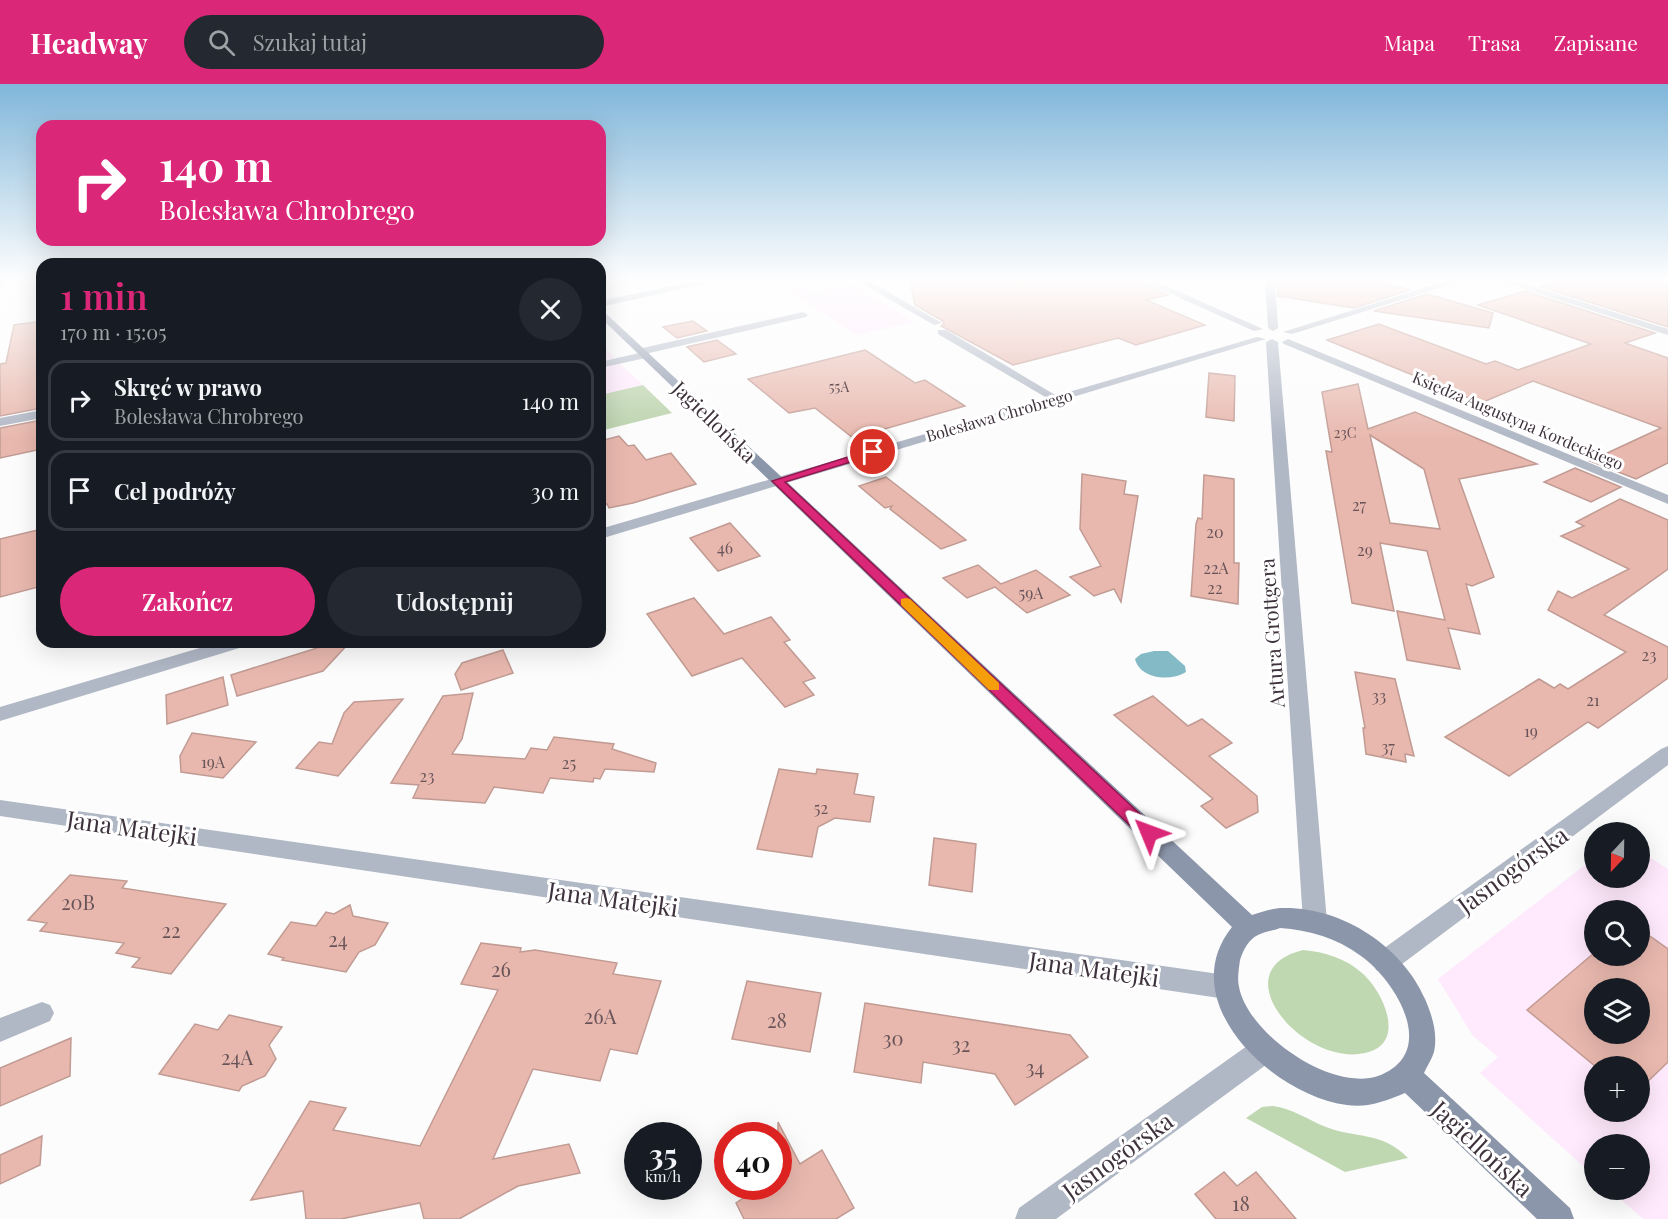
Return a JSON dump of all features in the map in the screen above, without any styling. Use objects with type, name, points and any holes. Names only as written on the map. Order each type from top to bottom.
[{"type":"street","name":"Jagiellońska","points":[[624,334],[1249,928]]},
{"type":"street","name":"Bolesława Chrobrego","points":[[606,532],[1277,334]]},
{"type":"street","name":"Księdza Augustyna Kordeckiego","points":[[1273,335],[1668,500]]},
{"type":"street","name":"Artura Grottgera","points":[[1273,335],[1315,922]]},
{"type":"street","points":[[0,422],[36,415]]},
{"type":"street","points":[[0,714],[220,648]]},
{"type":"street","name":"Jasnogórska","points":[[1385,962],[1668,754]]},
{"type":"street","name":"Jana Matejki","points":[[0,808],[1226,987]]},
{"type":"street","points":[[1280,918],[1315,922],[1348,935],[1371,948],[1385,962],[1415,1003],[1422,1029],[1420,1058],[1407,1076],[1386,1089],[1342,1090],[1313,1081],[1288,1069],[1264,1050],[1234,1010],[1226,987],[1228,951],[1249,928],[1280,918]]},
{"type":"street","name":"Jasnogórska","points":[[1030,1219],[1264,1050]]},
{"type":"street","name":"Jagiellońska","points":[[1407,1076],[1559,1219]]},
{"type":"lane","points":[[606,363],[724,334]]},
{"type":"lane","points":[[949,334],[1056,399]]},
{"type":"lane","points":[[0,1030],[42,1014]]},
{"type":"shaded area","points":[[606,349],[617,361],[643,385],[606,394]]},
{"type":"shaded area","points":[[1650,857],[1668,869],[1668,1219],[1643,1219],[1621,1200],[1650,1200],[1650,1134],[1584,1134],[1584,1167],[1480,1073],[1498,1057],[1473,1036],[1438,979],[1584,866],[1584,888],[1650,888]]},
{"type":"green space","points":[[643,385],[672,413],[606,430],[606,394]]},
{"type":"green space","points":[[1303,950],[1327,954],[1342,960],[1370,981],[1384,1004],[1388,1016],[1386,1039],[1378,1048],[1365,1053],[1341,1053],[1317,1046],[1296,1032],[1280,1014],[1270,995],[1269,976],[1279,961]]},
{"type":"green space","points":[[1273,1106],[1287,1109],[1337,1131],[1379,1139],[1389,1143],[1408,1158],[1345,1172],[1246,1118],[1262,1107]]},
{"type":"water","points":[[1168,651],[1185,666],[1186,672],[1164,678],[1149,675],[1138,666],[1135,659],[1141,654]]},
{"type":"building","points":[[12,334],[36,334],[36,409],[0,416],[0,364],[6,363]]},
{"type":"building","points":[[672,334],[694,334],[677,338]]},
{"type":"building","points":[[956,334],[1174,334],[1136,345],[1118,338],[1013,365]]},
{"type":"building","points":[[1347,334],[1406,334],[1486,364],[1495,361],[1518,370],[1591,344],[1562,334],[1652,334],[1625,343],[1668,358],[1668,463],[1636,479],[1590,461],[1661,428],[1533,381],[1481,403],[1327,340]]},
{"type":"building","points":[[717,340],[736,354],[704,362],[687,347]]},
{"type":"building","points":[[865,350],[915,383],[925,380],[965,406],[853,438],[815,408],[789,413],[748,379]]},
{"type":"building","points":[[1209,373],[1235,376],[1234,421],[1206,417]]},
{"type":"building","points":[[1358,384],[1368,429],[1415,412],[1537,464],[1459,479],[1494,577],[1472,586],[1466,584],[1480,634],[1448,628],[1460,669],[1407,660],[1397,611],[1445,620],[1427,551],[1380,543],[1394,611],[1352,603],[1326,451],[1332,452],[1322,392]],"holes":[[[1370,435],[1424,469],[1440,529],[1390,523]]]},
{"type":"building","points":[[36,421],[36,450],[0,458],[0,428]]},
{"type":"building","points":[[619,436],[628,446],[634,445],[646,460],[671,453],[696,484],[609,508],[606,504],[606,439]]},
{"type":"building","points":[[1575,468],[1621,487],[1591,502],[1544,482]]},
{"type":"building","points":[[1082,474],[1126,481],[1124,494],[1138,496],[1121,602],[1114,589],[1094,596],[1070,577],[1101,566],[1080,529]]},
{"type":"building","points":[[1204,475],[1234,479],[1234,563],[1239,563],[1238,604],[1191,596],[1196,524],[1198,518],[1202,519]]},
{"type":"building","points":[[886,477],[966,540],[941,549],[890,509],[892,506],[885,508],[859,486]]},
{"type":"building","points":[[1620,499],[1668,520],[1668,569],[1604,615],[1668,647],[1668,678],[1598,728],[1588,722],[1509,776],[1445,737],[1539,679],[1554,688],[1560,684],[1568,689],[1626,652],[1548,610],[1558,591],[1572,598],[1629,569],[1561,536],[1584,526],[1576,522]]},
{"type":"building","points":[[730,523],[760,556],[718,571],[690,538]]},
{"type":"building","points":[[36,530],[36,588],[0,597],[0,539]]},
{"type":"building","points":[[978,565],[1001,584],[1036,570],[1070,595],[1027,613],[995,587],[967,598],[943,578]]},
{"type":"building","points":[[694,598],[724,634],[771,617],[790,640],[784,642],[815,678],[803,682],[814,695],[785,707],[742,658],[692,676],[647,614]]},
{"type":"building","points":[[317,648],[344,648],[323,671],[237,696],[231,675]]},
{"type":"building","points":[[503,650],[513,673],[461,690],[455,674],[462,663]]},
{"type":"building","points":[[1355,672],[1395,679],[1414,756],[1405,754],[1406,762],[1366,754],[1363,728],[1365,728]]},
{"type":"building","points":[[223,677],[228,705],[167,724],[166,695]]},
{"type":"building","points":[[473,693],[462,739],[452,754],[525,759],[531,748],[547,750],[554,737],[614,744],[612,749],[656,763],[654,772],[605,769],[600,779],[594,778],[593,782],[550,778],[543,793],[494,787],[485,803],[413,798],[419,785],[391,783],[443,696]]},
{"type":"building","points":[[1153,696],[1188,726],[1202,719],[1232,743],[1209,756],[1257,796],[1258,812],[1226,828],[1201,806],[1213,799],[1114,715]]},
{"type":"building","points":[[403,699],[338,776],[296,768],[319,742],[332,744],[344,713],[354,702]]},
{"type":"building","points":[[192,733],[256,742],[223,778],[181,772],[180,756]]},
{"type":"building","points":[[779,769],[816,774],[817,769],[858,774],[854,794],[874,797],[870,822],[835,818],[818,827],[812,857],[757,849]]},
{"type":"building","points":[[934,838],[976,844],[972,892],[929,885]]},
{"type":"building","points":[[70,875],[127,881],[122,888],[226,904],[171,974],[132,967],[140,958],[116,953],[124,943],[40,931],[47,923],[28,920]]},
{"type":"building","points":[[350,905],[353,916],[388,923],[375,945],[359,952],[346,972],[282,960],[284,958],[268,954],[291,922],[316,926],[326,912],[334,914]]},
{"type":"building","points":[[1650,936],[1668,949],[1668,1062],[1650,1079],[1650,1056],[1584,1057],[1527,1010],[1584,962],[1584,966],[1650,966]]},
{"type":"building","points":[[481,943],[521,948],[520,952],[535,950],[617,963],[613,974],[661,981],[637,1054],[610,1049],[600,1081],[533,1069],[493,1159],[569,1144],[580,1173],[518,1186],[459,1219],[424,1219],[420,1203],[341,1219],[306,1219],[303,1191],[251,1200],[310,1101],[346,1108],[333,1130],[420,1146],[498,990],[461,984]]},
{"type":"building","points":[[747,981],[821,993],[810,1052],[732,1039]]},
{"type":"building","points":[[865,1003],[1070,1035],[1088,1057],[1015,1105],[995,1074],[923,1062],[921,1083],[854,1072]]},
{"type":"building","points":[[229,1015],[282,1027],[269,1045],[276,1059],[265,1076],[242,1086],[239,1091],[159,1074],[195,1024],[218,1030]]},
{"type":"building","points":[[71,1038],[70,1076],[0,1106],[0,1068]]},
{"type":"building","points":[[42,1136],[40,1165],[0,1184],[0,1155]]},
{"type":"building","points":[[792,1149],[800,1164],[822,1150],[854,1208],[836,1219],[744,1219],[736,1203],[740,1200],[792,1200]]},
{"type":"building","points":[[1224,1172],[1237,1186],[1256,1172],[1296,1219],[1216,1219],[1195,1194]]},
{"type":"slow traffic","points":[[906,602],[994,686]]},
{"type":"route","points":[[873,452],[778,481],[1149,833]]}]
